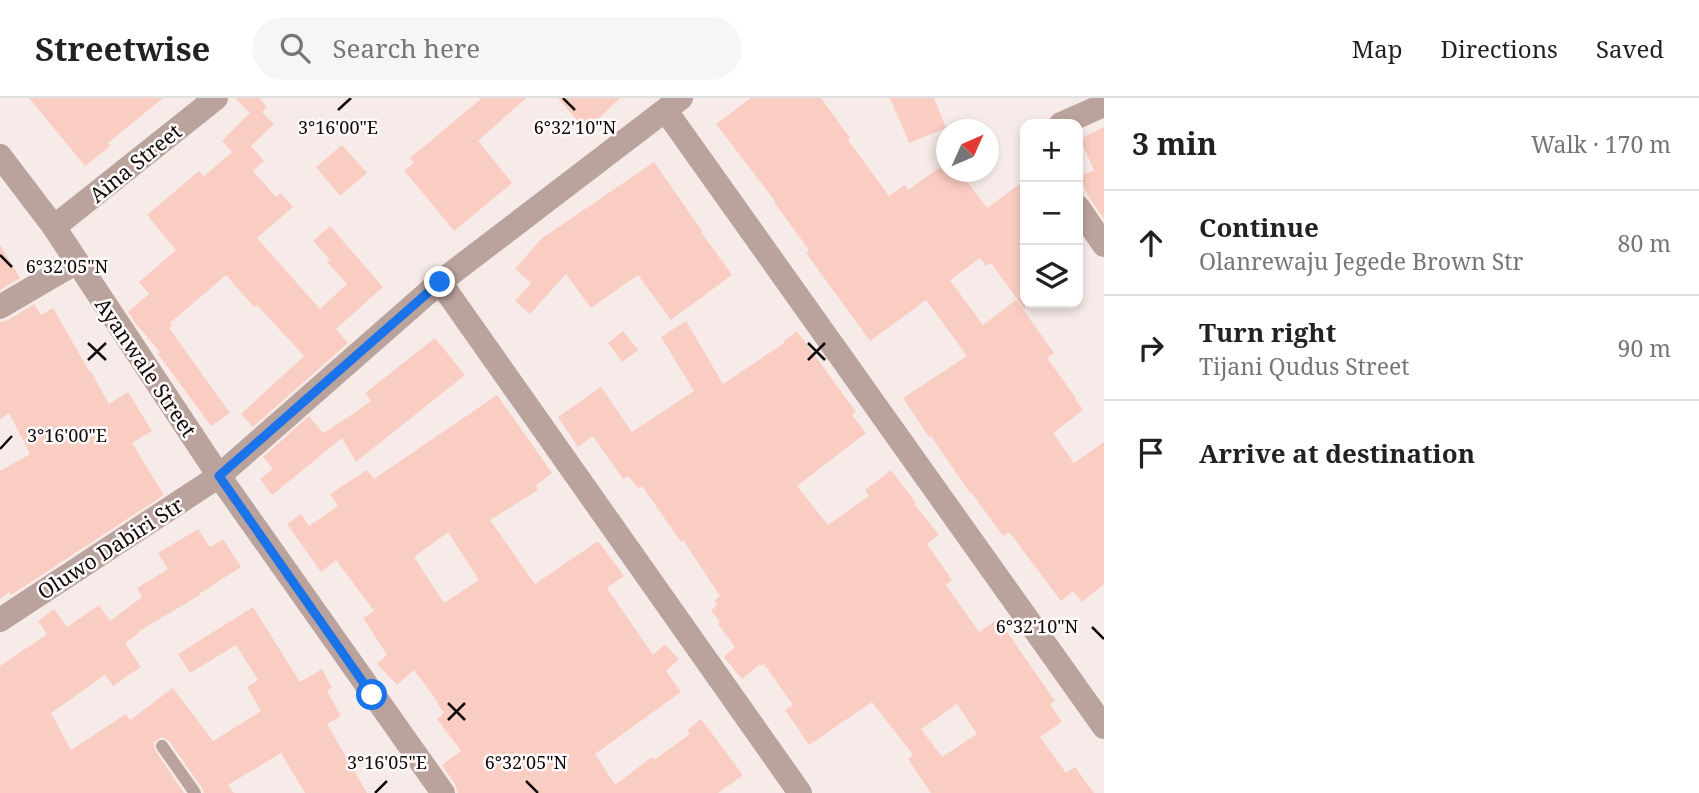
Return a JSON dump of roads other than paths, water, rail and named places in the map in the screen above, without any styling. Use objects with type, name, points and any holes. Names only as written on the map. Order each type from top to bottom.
[{"type":"street","name":"Aina Street","points":[[54,228],[216,98]]},
{"type":"street","name":"Oluwo Dabiri Str","points":[[0,620],[219,476],[440,282],[673,104]]},
{"type":"street","points":[[673,104],[1104,727]]},
{"type":"street","points":[[1072,119],[1104,105]]},
{"type":"street","name":"Ayanwale Street","points":[[0,156],[54,228],[219,476],[443,793]]},
{"type":"street","points":[[1083,214],[1104,245]]},
{"type":"street","points":[[0,307],[77,262]]},
{"type":"street","points":[[440,282],[800,793]]},
{"type":"lane","points":[[162,746],[195,793]]}]
